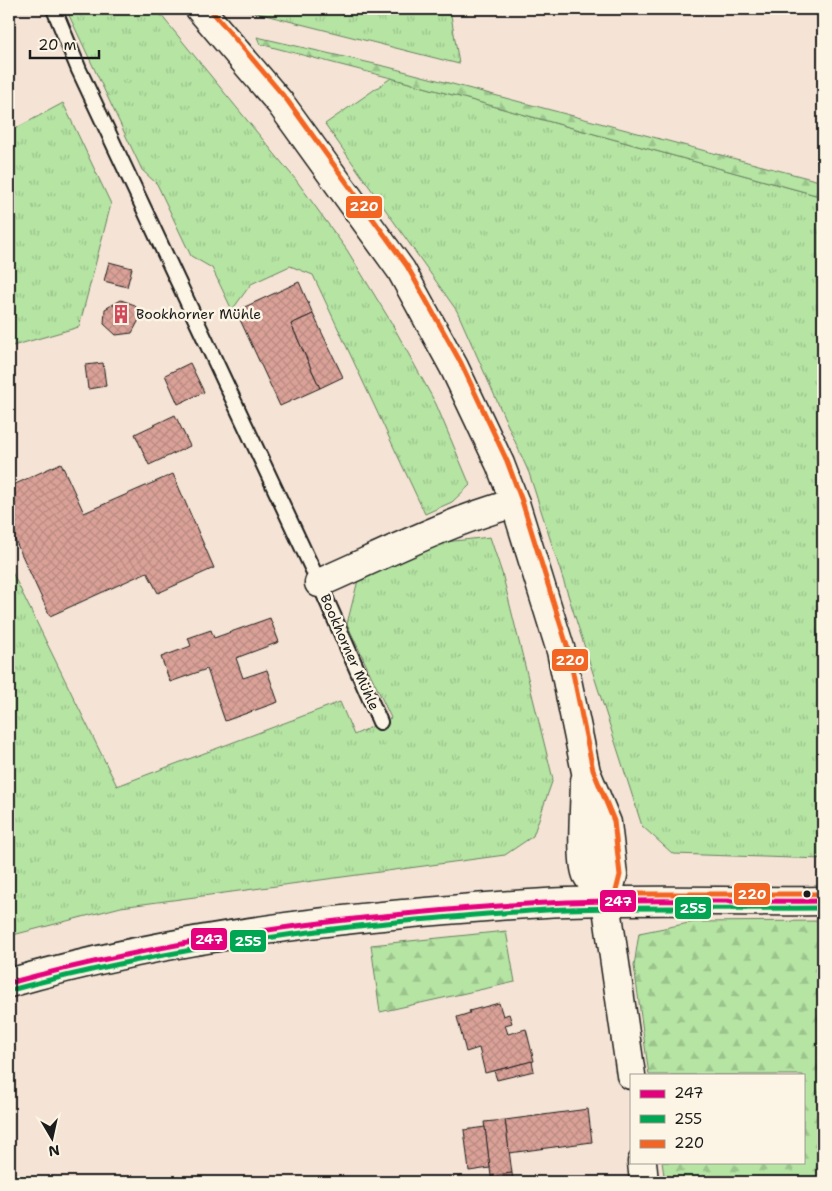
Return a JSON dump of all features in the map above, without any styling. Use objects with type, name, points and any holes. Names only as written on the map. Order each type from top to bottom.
[{"type":"street","points":[[200,9],[281,104],[401,270],[454,367],[500,464],[515,503],[561,651],[586,772],[607,823],[613,875],[606,901],[631,1074]]},
{"type":"street","name":"Bookhorner Mühle","points":[[319,583],[426,536],[494,509],[515,503]]},
{"type":"street","points":[[9,983],[96,961],[193,941],[277,927],[348,919],[495,906],[606,901],[823,901]]},
{"type":"street","points":[[642,1164],[644,1182]]},
{"type":"lane","name":"Bookhorner Mühle","points":[[54,9],[79,70],[319,583],[380,722]]},
{"type":"green space","points":[[66,9],[156,9],[296,180],[347,250],[391,322],[436,404],[470,485],[452,502],[425,514],[313,275],[290,266],[251,284],[232,310],[212,268],[191,256],[157,184],[142,170]]},
{"type":"green space","points":[[241,9],[450,9],[459,64]]},
{"type":"green space","points":[[257,37],[388,67],[823,182],[823,197],[391,78],[260,44]]},
{"type":"green space","points":[[391,78],[823,197],[823,859],[673,854],[642,826],[529,473],[457,311],[325,124]]},
{"type":"green space","points":[[63,103],[111,204],[79,327],[9,347],[9,132]]},
{"type":"green space","points":[[490,537],[502,573],[553,779],[533,836],[505,855],[121,907],[9,936],[9,566],[117,786],[340,702],[354,735],[391,718],[347,624],[358,580],[445,542]]},
{"type":"green space","points":[[823,921],[823,1182],[665,1182],[662,1164],[804,1164],[804,1074],[649,1074],[634,966],[639,933],[694,922]]},
{"type":"green space","points":[[506,931],[515,982],[380,1012],[371,945]]},
{"type":"building","points":[[109,262],[132,268],[127,287],[104,281]]},
{"type":"building","points":[[299,282],[313,314],[291,324],[320,388],[280,406],[236,311]]},
{"type":"building","name":"Bookhorner Mühle","points":[[121,300],[135,305],[140,318],[132,333],[116,335],[104,324],[105,309]]},
{"type":"building","points":[[313,314],[343,377],[320,388],[291,324]]},
{"type":"building","points":[[103,363],[106,386],[88,389],[85,365]]},
{"type":"building","points":[[190,363],[204,392],[178,404],[165,375]]},
{"type":"building","points":[[175,415],[190,446],[149,465],[135,434]]},
{"type":"building","points":[[61,463],[84,513],[173,474],[214,568],[158,593],[147,572],[50,616],[9,527],[9,487]]},
{"type":"building","points":[[270,618],[279,642],[236,658],[243,678],[267,670],[278,702],[225,721],[207,669],[170,682],[161,657],[191,646],[188,638],[211,630],[214,638]]},
{"type":"building","points":[[499,1003],[503,1016],[509,1014],[512,1023],[505,1025],[508,1034],[526,1029],[534,1061],[485,1073],[479,1048],[466,1052],[457,1017],[470,1013],[469,1011]]},
{"type":"building","points":[[532,1061],[534,1071],[497,1080],[494,1071]]},
{"type":"building","points":[[588,1109],[592,1142],[509,1153],[505,1120]]},
{"type":"building","points":[[505,1120],[512,1173],[491,1176],[484,1122]]},
{"type":"building","points":[[485,1127],[490,1168],[469,1171],[464,1130]]},
{"type":"building","points":[[512,1173],[513,1182],[492,1182],[491,1176]]},
{"type":"transit line","name":"220","points":[[210,9],[287,100],[407,266],[461,363],[507,461],[522,501],[568,649],[593,770],[614,821],[620,875],[613,903]]},
{"type":"transit line","name":"220","points":[[606,894],[823,894]]},
{"type":"transit line","name":"247","points":[[9,983],[160,948],[261,931],[363,918],[567,902],[823,901]]},
{"type":"transit line","name":"255","points":[[11,990],[161,955],[263,938],[365,925],[568,909],[823,908]]},
{"type":"place","name":"Bookhorner Mühle","points":[[121,314]]}]
